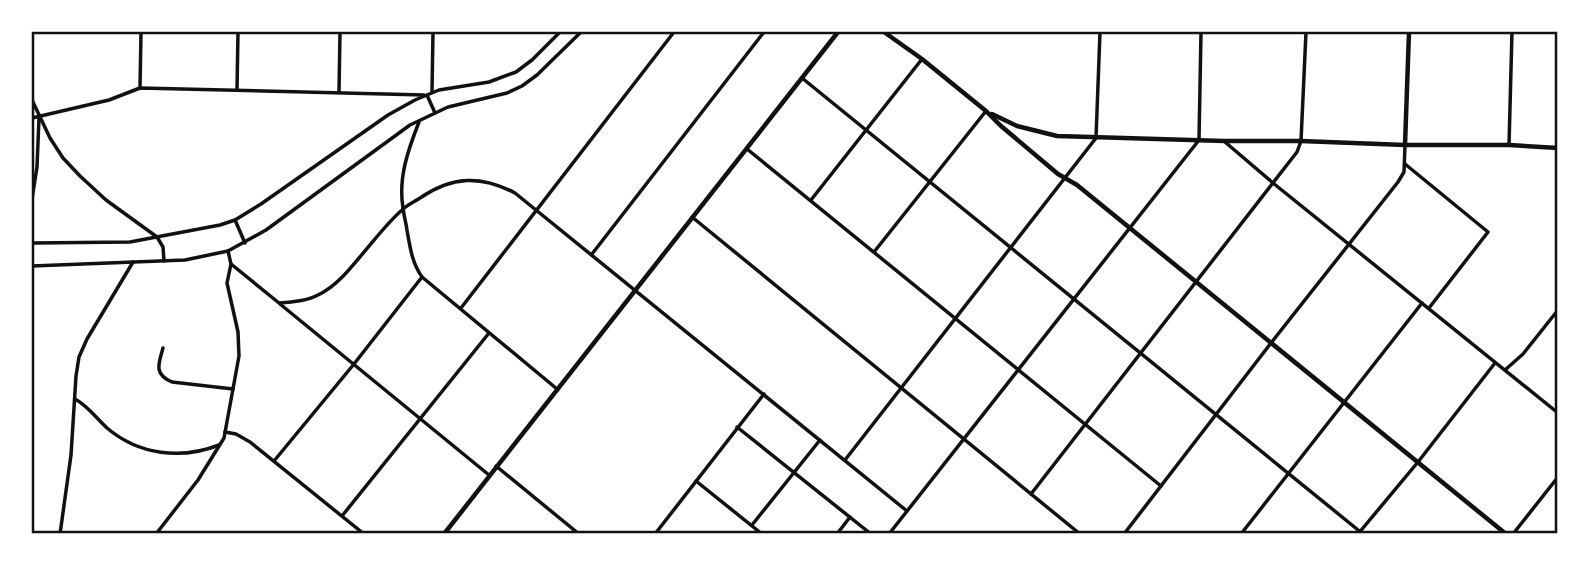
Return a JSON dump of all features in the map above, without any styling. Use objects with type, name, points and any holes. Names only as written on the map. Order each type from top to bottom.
[{"type":"main road","points":[[826,48],[833,32]]},
{"type":"main road","points":[[444,534],[838,32]]},
{"type":"main road","points":[[886,32],[1506,534]]},
{"type":"main road","points":[[1405,145],[1409,32]]},
{"type":"main road","points":[[986,111],[1031,131],[1057,136],[1558,148]]},
{"type":"street","points":[[140,88],[141,32]]},
{"type":"street","points":[[237,90],[238,32]]},
{"type":"street","points":[[338,93],[340,32]]},
{"type":"street","points":[[432,92],[433,32]]},
{"type":"street","points":[[32,243],[130,242],[235,220],[388,115],[432,92],[489,82],[516,72],[561,32]]},
{"type":"street","points":[[32,266],[185,260],[228,251],[276,223],[420,120],[458,104],[507,93],[522,86],[581,32]]},
{"type":"street","points":[[461,308],[674,32]]},
{"type":"street","points":[[592,254],[764,32]]},
{"type":"street","points":[[845,460],[1096,138],[1100,32]]},
{"type":"street","points":[[889,534],[1199,140],[1201,32]]},
{"type":"street","points":[[1031,494],[1294,157],[1301,141],[1306,32]]},
{"type":"street","points":[[1509,145],[1512,32]]},
{"type":"street","points":[[811,200],[922,59]]},
{"type":"street","points":[[802,78],[1360,533],[1496,362]]},
{"type":"street","points":[[32,118],[109,100],[140,88],[426,95]]},
{"type":"street","points":[[426,95],[435,113]]},
{"type":"street","points":[[32,100],[56,148],[71,168],[120,211],[157,237],[163,247],[164,261]]},
{"type":"street","points":[[874,252],[986,111]]},
{"type":"street","points":[[32,199],[39,150],[39,116]]},
{"type":"street","points":[[420,120],[403,168],[401,188],[412,256],[417,270],[422,277],[557,388]]},
{"type":"street","points":[[1224,141],[1558,413]]},
{"type":"street","points":[[1124,534],[1398,182],[1404,172],[1405,145]]},
{"type":"street","points":[[747,148],[1161,486]]},
{"type":"street","points":[[1405,164],[1489,232],[1428,308]]},
{"type":"street","points":[[279,303],[306,300],[328,290],[403,209],[435,188],[462,180],[490,182],[515,193],[538,210],[907,511]]},
{"type":"street","points":[[692,217],[1080,534]]},
{"type":"street","points":[[235,220],[245,243]]},
{"type":"street","points":[[156,534],[198,480],[221,444],[225,432],[239,356],[228,283],[231,264],[228,251]]},
{"type":"street","points":[[60,534],[70,465],[77,366],[82,348],[133,262]]},
{"type":"street","points":[[231,264],[489,475]]},
{"type":"street","points":[[274,461],[422,277]]},
{"type":"street","points":[[1241,534],[1422,303]]},
{"type":"street","points":[[1504,370],[1523,354],[1558,310]]},
{"type":"street","points":[[342,516],[489,332]]},
{"type":"street","points":[[163,348],[159,371],[166,379],[233,389]]},
{"type":"street","points":[[655,534],[764,394]]},
{"type":"street","points":[[75,398],[116,434],[145,449],[178,454],[205,450],[221,444]]},
{"type":"street","points":[[737,427],[871,534]]},
{"type":"street","points":[[225,432],[243,437],[364,534]]},
{"type":"street","points":[[752,525],[820,440]]},
{"type":"street","points":[[496,466],[579,534]]},
{"type":"street","points":[[1513,534],[1558,477]]},
{"type":"street","points":[[696,481],[762,534]]},
{"type":"street","points":[[837,534],[850,517]]}]
